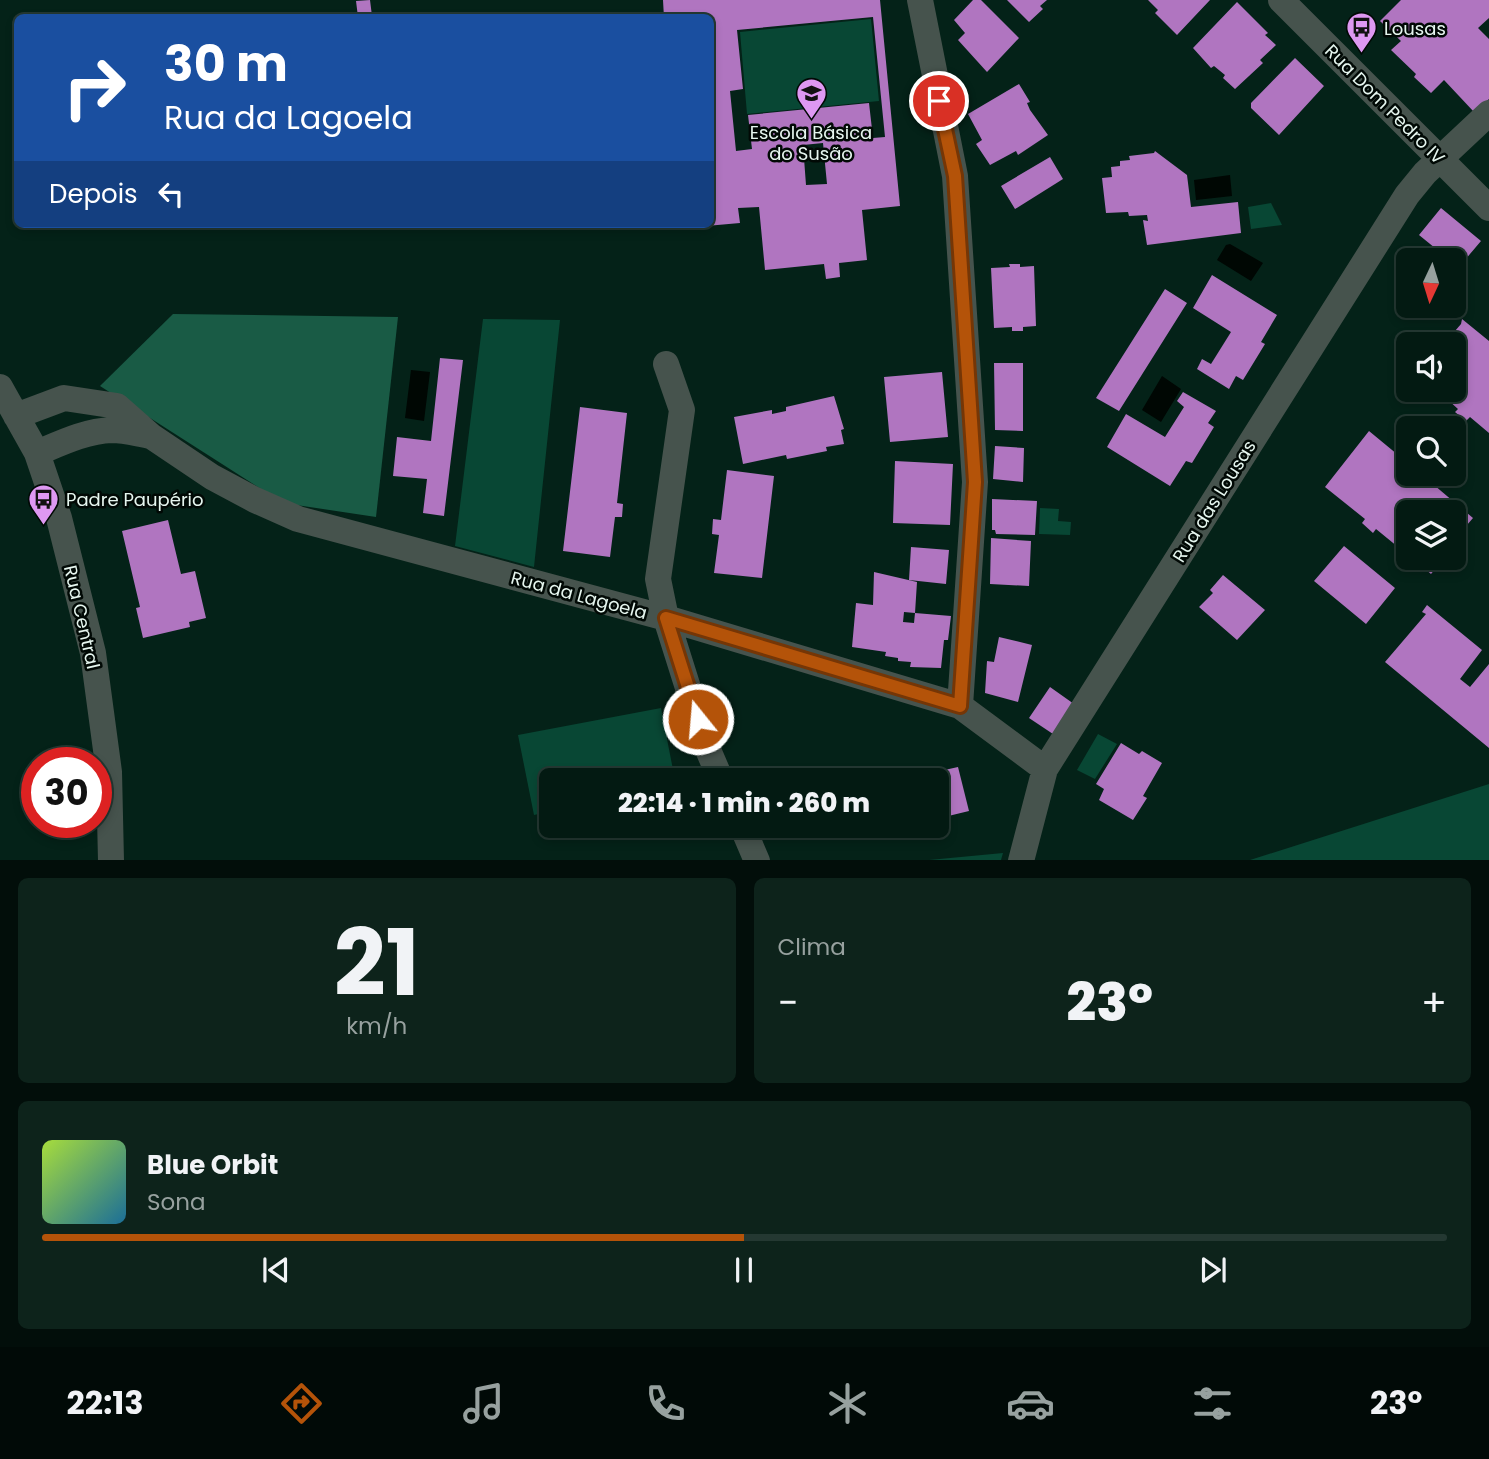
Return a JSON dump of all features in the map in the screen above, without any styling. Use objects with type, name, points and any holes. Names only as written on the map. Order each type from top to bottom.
[{"type":"street","points":[[919,0],[955,176],[972,426],[975,482],[960,706]]},
{"type":"street","name":"Rua Dom Pedro IV","points":[[1282,0],[1489,208]]},
{"type":"street","name":"Rua das Lousas","points":[[1021,860],[1045,769],[1408,195],[1425,173],[1489,113]]},
{"type":"street","points":[[666,364],[682,410],[658,579],[666,618],[716,768]]},
{"type":"street","name":"Rua Central","points":[[0,387],[37,453],[58,518],[93,653],[109,772],[111,860]]},
{"type":"street","name":"Rua da Lagoela","points":[[16,416],[64,398],[117,406],[151,436],[212,478],[298,519],[666,618],[960,706],[1045,769]]},
{"type":"street","name":"Rua da Lagoela","points":[[37,453],[76,436],[97,432],[113,430],[151,436]]},
{"type":"street","points":[[747,838],[757,860]]},
{"type":"green space","points":[[871,19],[879,101],[747,114],[740,32]]},
{"type":"green space","points":[[1271,203],[1282,225],[1251,229],[1248,207]]},
{"type":"green space","points":[[173,314],[398,317],[376,517],[283,503],[100,386]]},
{"type":"green space","points":[[483,319],[560,320],[534,567],[455,546]]},
{"type":"green space","points":[[1040,508],[1059,509],[1058,521],[1071,522],[1070,535],[1039,534]]},
{"type":"green space","points":[[661,708],[673,768],[539,768],[539,814],[534,815],[518,735]]},
{"type":"green space","points":[[1098,734],[1117,744],[1095,779],[1077,770]]},
{"type":"green space","points":[[1489,784],[1489,860],[1250,860]]},
{"type":"green space","points":[[1003,853],[1001,860],[929,860]]},
{"type":"shaded area","points":[[1230,175],[1232,196],[1196,200],[1194,180]]},
{"type":"shaded area","points":[[1230,244],[1263,263],[1251,281],[1217,260],[1226,245]]},
{"type":"shaded area","points":[[411,370],[430,372],[424,421],[405,418]]},
{"type":"shaded area","points":[[1162,376],[1181,389],[1161,422],[1142,410]]},
{"type":"building","points":[[370,0],[372,14],[358,14],[356,1]]},
{"type":"building","points":[[663,0],[880,0],[900,206],[862,210],[867,260],[839,263],[840,277],[826,279],[824,264],[765,270],[759,207],[738,208],[740,223],[714,225],[714,14],[664,14]],"holes":[[[873,17],[885,137],[873,138],[869,103],[748,115],[752,149],[736,151],[730,91],[743,89],[737,30]],[[823,143],[827,184],[806,185],[803,145]]]},
{"type":"building","points":[[973,0],[981,0],[1019,38],[987,72],[958,40],[965,33],[954,20]]},
{"type":"building","points":[[1007,0],[1047,0],[1040,6],[1043,9],[1029,22]]},
{"type":"building","points":[[1148,0],[1210,0],[1177,35],[1155,13],[1158,10]]},
{"type":"building","points":[[1401,0],[1489,0],[1489,18],[1478,28],[1489,39],[1489,99],[1474,112],[1444,80],[1431,93],[1391,50],[1401,41],[1380,21]]},
{"type":"building","points":[[1237,2],[1268,33],[1265,35],[1276,45],[1260,60],[1263,63],[1235,89],[1223,78],[1225,75],[1214,66],[1211,68],[1193,48]]},
{"type":"building","points":[[1295,58],[1324,86],[1279,135],[1251,108],[1251,103]]},
{"type":"building","points":[[1019,84],[1030,102],[1027,103],[1030,110],[1048,135],[1018,155],[1016,151],[990,165],[976,144],[982,140],[968,114]]},
{"type":"building","points":[[1155,151],[1187,175],[1191,207],[1238,202],[1241,233],[1147,245],[1143,220],[1148,221],[1147,215],[1106,213],[1102,178],[1112,177],[1111,167],[1120,166],[1120,161],[1130,160],[1129,156]]},
{"type":"building","points":[[1050,157],[1063,179],[1015,209],[1001,186]]},
{"type":"building","points":[[1441,208],[1481,241],[1466,259],[1466,248],[1435,248],[1419,235]]},
{"type":"building","points":[[1009,264],[1020,264],[1020,267],[1034,266],[1036,326],[1023,327],[1023,331],[1012,331],[1012,327],[994,328],[991,268],[1010,267]]},
{"type":"building","points":[[1212,275],[1277,315],[1261,342],[1265,344],[1243,380],[1236,376],[1229,389],[1197,369],[1202,359],[1211,364],[1231,332],[1193,308]]},
{"type":"building","points":[[1165,289],[1187,303],[1119,411],[1096,398]]},
{"type":"building","points":[[1462,319],[1489,341],[1489,433],[1470,417],[1466,421],[1466,416],[1455,412],[1458,409],[1450,402],[1466,402],[1466,332],[1454,332]]},
{"type":"building","points":[[440,358],[463,360],[444,516],[423,513],[427,479],[393,476],[397,437],[431,441]]},
{"type":"building","points":[[994,363],[1023,363],[1023,431],[995,430]]},
{"type":"building","points":[[942,372],[948,437],[890,442],[884,377]]},
{"type":"building","points":[[1183,392],[1216,411],[1208,423],[1214,427],[1192,463],[1186,461],[1170,486],[1107,447],[1126,414],[1165,437],[1184,407],[1177,401]]},
{"type":"building","points":[[834,396],[844,429],[841,430],[844,444],[826,447],[827,451],[787,459],[786,455],[743,464],[734,417],[772,410],[772,414],[786,411],[786,407]]},
{"type":"building","points":[[580,407],[627,413],[617,503],[623,504],[622,517],[615,517],[610,557],[563,551]]},
{"type":"building","points":[[1369,431],[1396,453],[1396,486],[1435,486],[1452,500],[1396,500],[1396,545],[1376,529],[1373,533],[1362,523],[1365,519],[1325,487]]},
{"type":"building","points":[[995,446],[1024,448],[1023,482],[993,479]]},
{"type":"building","points":[[895,461],[953,464],[950,525],[893,523]]},
{"type":"building","points":[[727,470],[774,476],[762,578],[714,573],[719,535],[712,534],[713,519],[721,520]]},
{"type":"building","points":[[992,499],[1037,501],[1035,535],[996,534],[995,530],[992,530]]},
{"type":"building","points":[[1466,512],[1473,518],[1466,526]]},
{"type":"building","points":[[168,520],[181,574],[195,571],[206,618],[189,622],[190,627],[143,638],[136,608],[140,607],[122,531]]},
{"type":"building","points":[[991,538],[1031,541],[1029,586],[990,584]]},
{"type":"building","points":[[1344,546],[1395,588],[1366,624],[1314,581]]},
{"type":"building","points":[[911,547],[949,550],[946,584],[909,580]]},
{"type":"building","points":[[874,572],[917,582],[915,613],[951,616],[948,640],[944,640],[941,668],[910,667],[911,662],[885,656],[886,652],[852,647],[856,603],[873,605]],"holes":[[[904,612],[915,613],[914,623],[903,622]]]},
{"type":"building","points":[[1223,575],[1265,610],[1237,640],[1199,607],[1213,593],[1210,590]]},
{"type":"building","points":[[1427,605],[1482,650],[1460,679],[1470,687],[1489,664],[1489,748],[1385,662],[1426,614],[1422,612]]},
{"type":"building","points":[[999,637],[1032,645],[1018,702],[985,693],[987,661],[994,662]]},
{"type":"building","points":[[1050,687],[1074,704],[1053,734],[1029,718]]},
{"type":"building","points":[[1121,743],[1162,763],[1143,796],[1147,798],[1133,820],[1099,800],[1104,789],[1096,784]]},
{"type":"building","points":[[958,767],[969,811],[949,816],[949,769]]},
{"type":"place","name":"Lousas","points":[[1361,55]]},
{"type":"place","name":"Escola Básica do Susão","points":[[811,121]]},
{"type":"place","name":"Padre Paupério","points":[[43,526]]},
{"type":"route","points":[[698,719],[666,618],[960,706],[975,482],[955,176],[939,101]]}]
